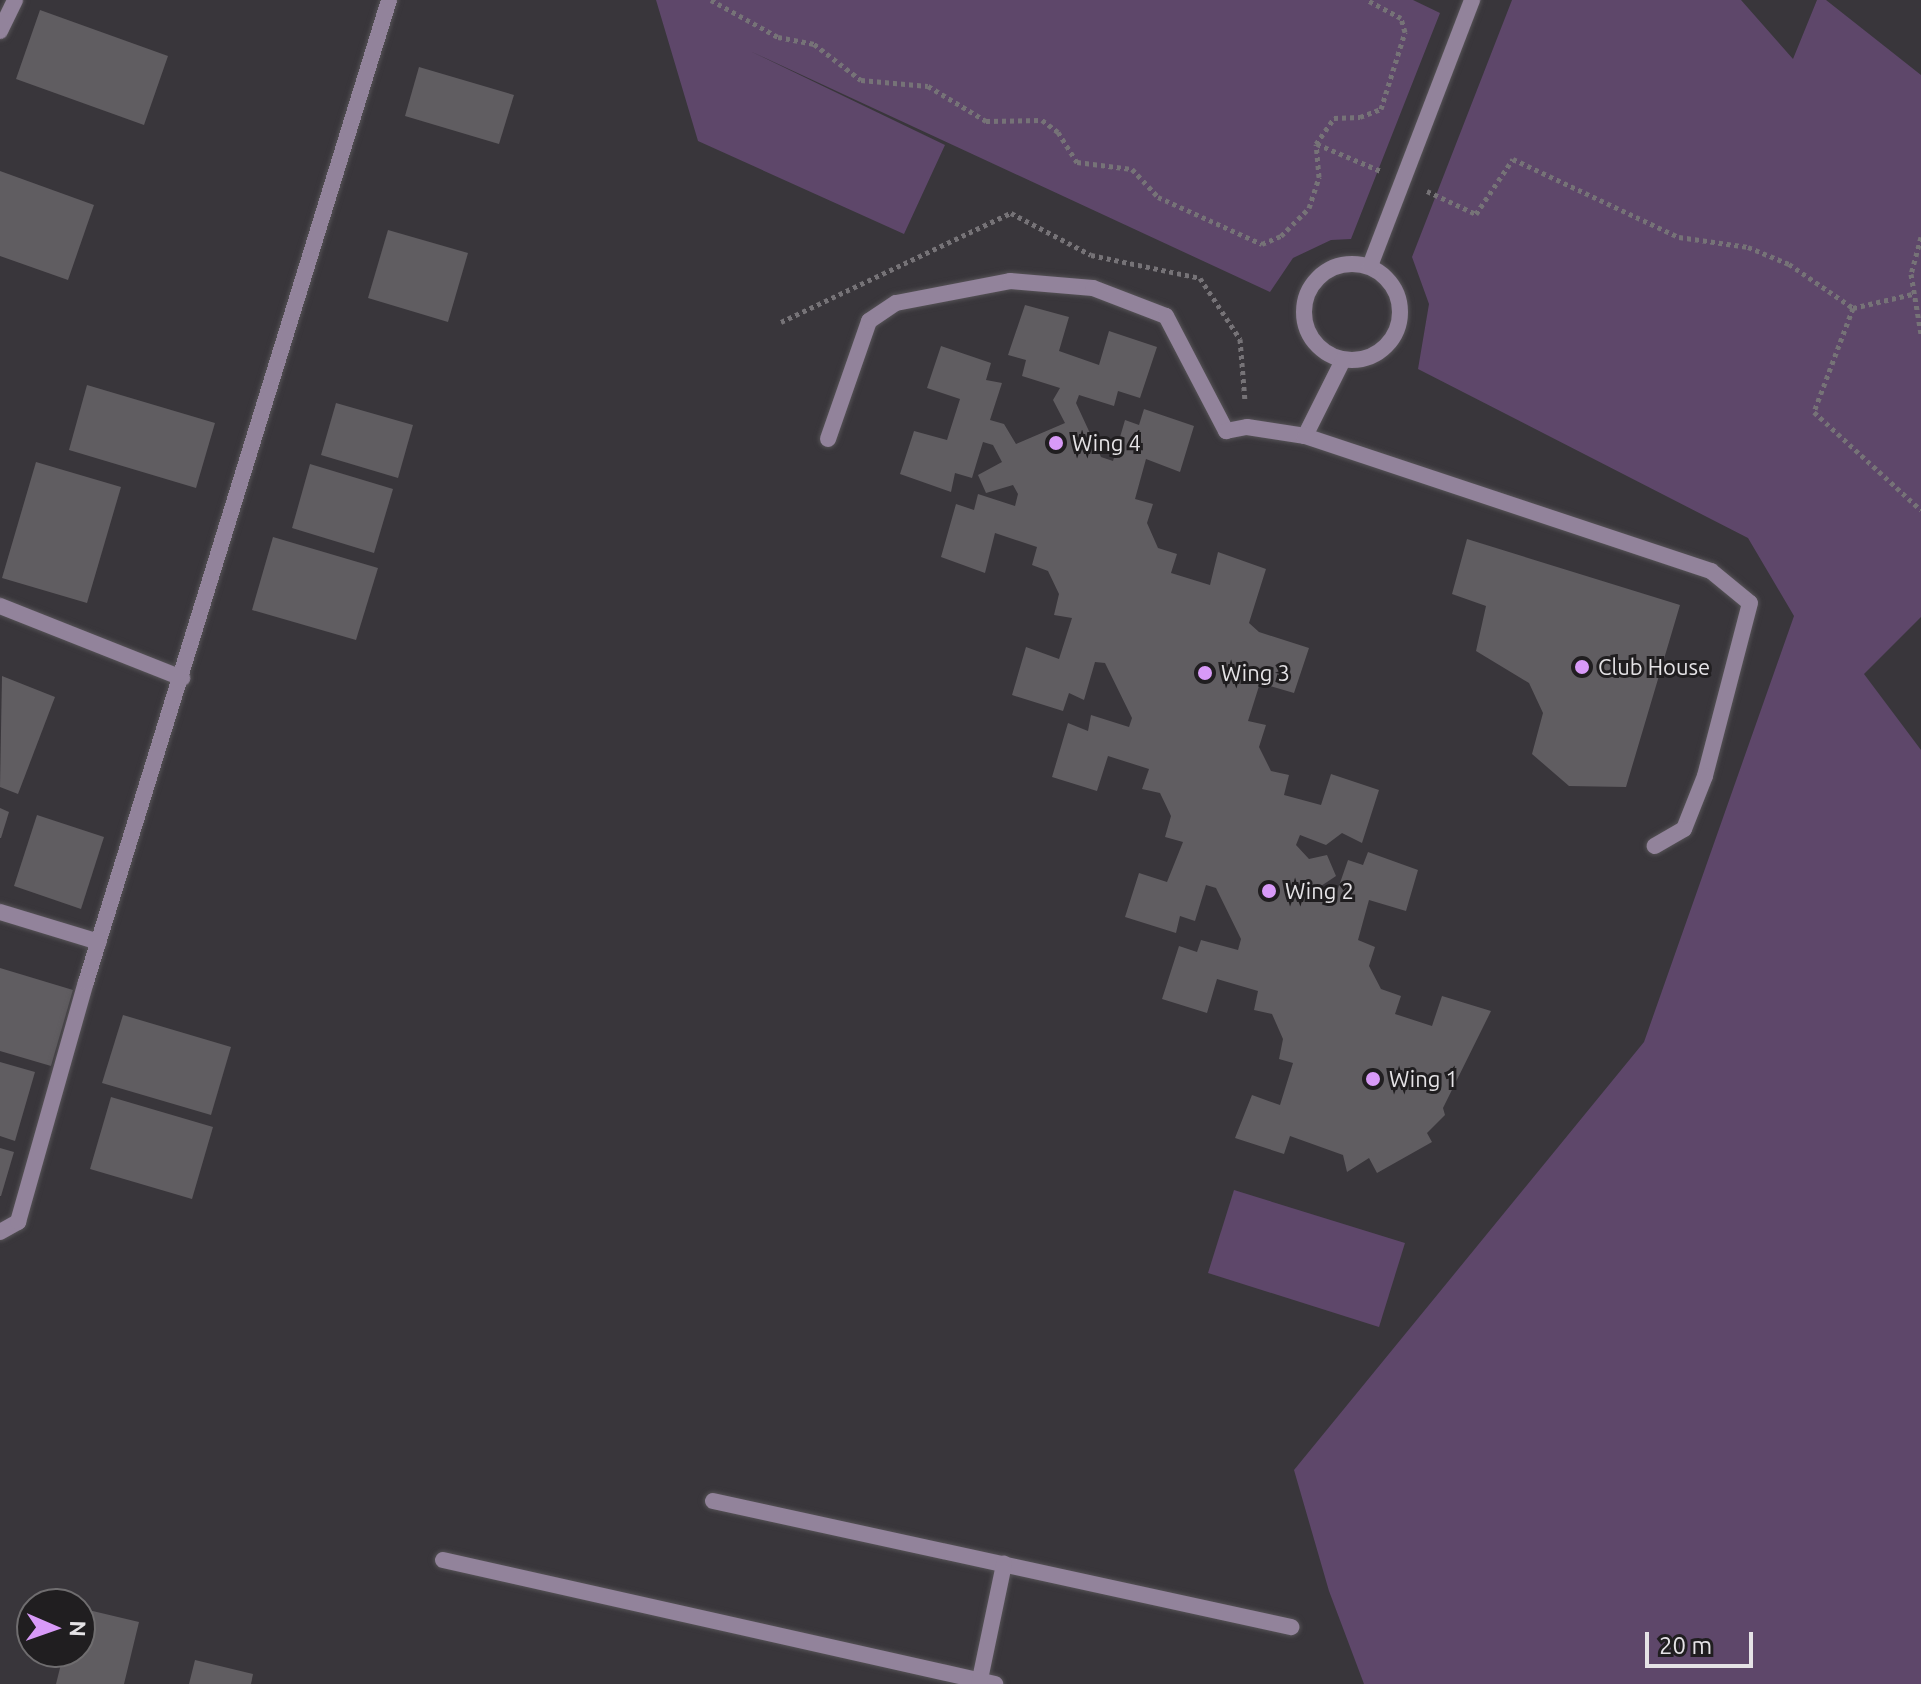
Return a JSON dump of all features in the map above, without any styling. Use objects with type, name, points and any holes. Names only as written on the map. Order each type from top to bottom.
[{"type":"street","points":[[0,31],[15,0]]},
{"type":"street","points":[[0,1232],[18,1222],[99,942],[389,0]]},
{"type":"street","points":[[1370,266],[1472,0]]},
{"type":"street","points":[[1354,263],[1370,266],[1394,286],[1400,317],[1387,346],[1374,355],[1343,360],[1315,344],[1306,330],[1305,298],[1324,272],[1354,263]]},
{"type":"street","points":[[828,439],[869,321],[896,303],[1010,281],[1093,288],[1166,316],[1226,431],[1247,427],[1305,436],[1711,571],[1750,603],[1700,789],[1684,829],[1655,846]]},
{"type":"street","points":[[1305,436],[1343,360]]},
{"type":"street","points":[[0,606],[182,678]]},
{"type":"street","points":[[0,912],[99,942]]},
{"type":"street","points":[[713,1501],[1291,1627]]},
{"type":"street","points":[[443,1560],[985,1683],[1004,1564]]},
{"type":"path","points":[[711,0],[778,37],[814,44],[861,80],[928,86],[986,121],[1042,120],[1058,132],[1077,162],[1132,169],[1158,197],[1262,244],[1281,236],[1309,208],[1319,177],[1316,144],[1334,118],[1360,117],[1381,109],[1405,32],[1401,18],[1367,0]]},
{"type":"path","points":[[1316,144],[1476,214],[1513,159],[1679,237],[1748,247],[1789,264],[1853,308],[1912,294]]},
{"type":"path","points":[[1921,237],[1912,294],[1921,334]]},
{"type":"path","points":[[1853,308],[1814,412],[1921,510]]},
{"type":"shaded area","points":[[656,0],[1413,0],[1440,13],[1351,239],[1331,240],[1293,258],[1270,292],[750,51],[945,145],[904,234],[698,141]]},
{"type":"shaded area","points":[[1512,0],[1741,0],[1793,59],[1817,0],[1826,0],[1921,75],[1921,617],[1864,674],[1921,750],[1921,1684],[1364,1684],[1329,1591],[1294,1470],[1644,1042],[1794,616],[1748,538],[1418,369],[1429,304],[1412,257]]},
{"type":"shaded area","points":[[1234,1190],[1405,1243],[1379,1327],[1208,1273]]},
{"type":"building","points":[[40,10],[168,56],[144,125],[16,79]]},
{"type":"building","points":[[419,67],[514,95],[499,144],[405,116]]},
{"type":"building","points":[[0,171],[94,205],[68,280],[0,256]]},
{"type":"building","points":[[388,230],[468,253],[448,322],[368,298]]},
{"type":"building","points":[[1025,305],[1069,317],[1059,351],[1099,365],[1109,331],[1157,347],[1140,398],[1118,391],[1114,406],[1079,395],[1076,403],[1101,457],[1113,461],[1125,420],[1139,425],[1144,409],[1194,426],[1180,472],[1146,459],[1135,499],[1153,504],[1147,523],[1158,548],[1177,554],[1171,573],[1210,585],[1218,552],[1266,569],[1249,623],[1259,632],[1309,648],[1294,693],[1260,683],[1248,721],[1266,725],[1259,747],[1271,771],[1289,775],[1284,795],[1321,805],[1331,774],[1379,790],[1362,843],[1342,833],[1326,845],[1300,835],[1296,845],[1309,859],[1327,855],[1336,876],[1318,888],[1320,895],[1333,903],[1348,860],[1363,865],[1368,852],[1418,870],[1406,911],[1369,900],[1358,940],[1375,947],[1369,966],[1381,989],[1401,996],[1395,1014],[1432,1026],[1442,996],[1491,1011],[1443,1108],[1445,1115],[1427,1133],[1432,1142],[1377,1173],[1369,1158],[1347,1172],[1343,1155],[1290,1136],[1284,1154],[1235,1138],[1252,1095],[1280,1105],[1293,1063],[1279,1059],[1283,1039],[1272,1014],[1254,1010],[1258,991],[1217,979],[1207,1013],[1162,999],[1179,946],[1197,952],[1201,940],[1238,950],[1241,939],[1216,888],[1206,885],[1195,921],[1180,916],[1176,933],[1125,917],[1139,873],[1167,882],[1183,842],[1165,837],[1171,816],[1160,793],[1142,789],[1149,769],[1108,756],[1097,791],[1052,777],[1068,723],[1088,731],[1091,715],[1129,727],[1132,718],[1105,663],[1095,662],[1084,700],[1069,693],[1063,711],[1012,695],[1026,647],[1059,659],[1072,618],[1054,615],[1059,594],[1048,571],[1032,565],[1037,547],[995,533],[985,573],[941,557],[956,504],[974,510],[978,494],[1015,506],[1018,494],[1013,485],[986,493],[978,475],[1002,462],[993,445],[983,442],[972,478],[955,473],[951,492],[900,474],[914,431],[947,440],[960,399],[927,388],[941,346],[991,363],[986,380],[1002,383],[990,420],[1004,424],[1016,444],[1065,423],[1053,400],[1060,388],[1022,376],[1026,360],[1008,355]]},
{"type":"building","points":[[87,385],[215,423],[196,488],[69,450]]},
{"type":"building","points":[[336,403],[413,425],[398,478],[321,455]]},
{"type":"building","points":[[36,462],[121,487],[87,603],[2,578]]},
{"type":"building","points":[[310,464],[393,489],[374,553],[292,528]]},
{"type":"building","points":[[273,537],[378,568],[356,640],[252,610]]},
{"type":"building","name":"Club House","points":[[1467,539],[1680,605],[1626,787],[1569,786],[1532,754],[1543,713],[1529,683],[1476,651],[1486,606],[1452,594]]},
{"type":"building","points":[[2,676],[55,697],[18,794],[0,787]]},
{"type":"building","points":[[0,808],[9,812],[1,838],[0,838]]},
{"type":"building","points":[[37,815],[104,837],[81,909],[14,886]]},
{"type":"building","points":[[0,968],[73,990],[51,1066],[0,1051]]},
{"type":"building","points":[[123,1015],[231,1047],[211,1115],[102,1083]]},
{"type":"building","points":[[0,1062],[35,1072],[15,1141],[0,1136]]},
{"type":"building","points":[[111,1097],[213,1127],[192,1199],[90,1169]]},
{"type":"building","points":[[0,1148],[14,1152],[1,1196],[0,1196]]},
{"type":"building","points":[[96,1612],[139,1622],[124,1684],[56,1684],[60,1668],[96,1668]]},
{"type":"building","points":[[195,1660],[253,1674],[251,1684],[189,1684]]},
{"type":"place","name":"Wing 4","points":[[1056,443]]},
{"type":"place","name":"Club House","points":[[1582,667]]},
{"type":"place","name":"Wing 3","points":[[1205,673]]},
{"type":"place","name":"Wing 2","points":[[1269,891]]},
{"type":"place","name":"Wing 1","points":[[1373,1079]]}]
